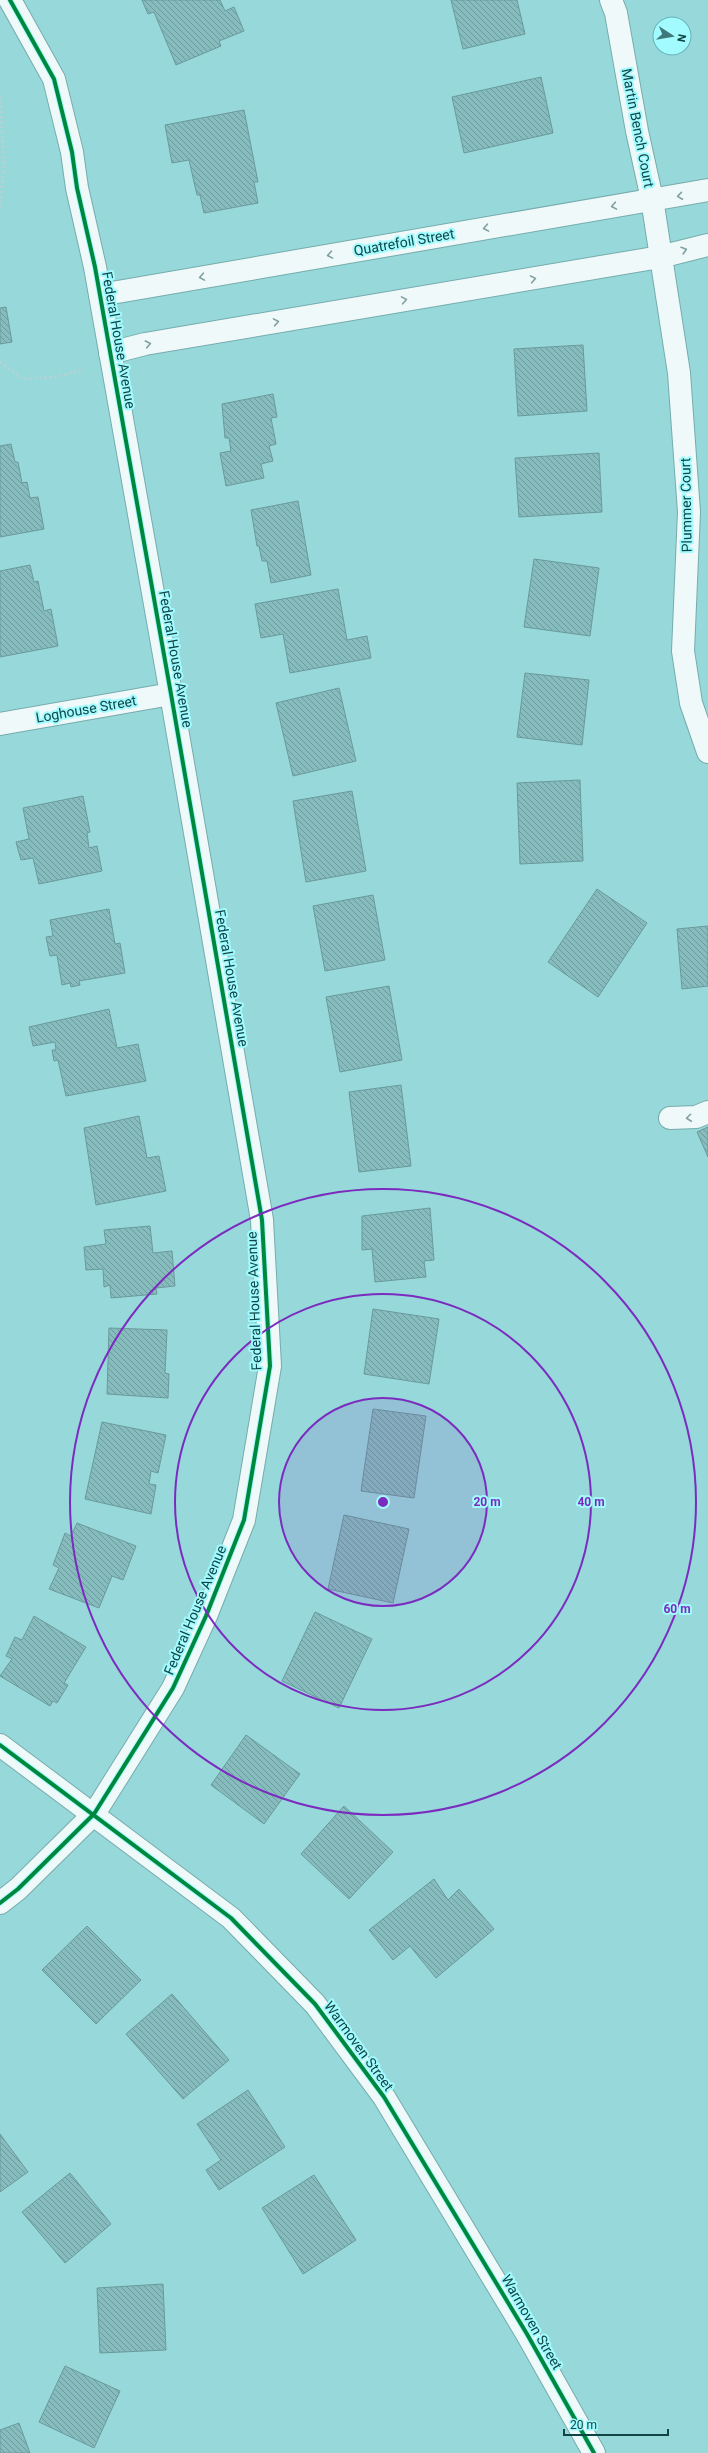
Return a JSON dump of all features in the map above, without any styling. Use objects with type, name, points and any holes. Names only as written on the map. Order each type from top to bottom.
[{"type":"street","name":"Federal House Avenue","points":[[0,1903],[18,1889],[94,1814],[173,1688],[206,1616],[242,1528],[270,1366],[262,1220],[100,295],[77,188],[72,152],[54,80],[10,0]]},
{"type":"street","name":"Martin Bench Court","points":[[611,0],[616,13],[637,131],[652,199],[660,257]]},
{"type":"street","name":"Quatrefoil Street","points":[[100,295],[708,190]]},
{"type":"street","points":[[111,358],[145,344],[660,257],[708,245]]},
{"type":"street","name":"Plummer Court","points":[[660,257],[679,373],[689,512],[683,651],[691,703],[708,752]]},
{"type":"street","name":"Loghouse Street","points":[[0,724],[171,694]]},
{"type":"street","points":[[670,1118],[696,1117],[708,1112]]},
{"type":"street","name":"Warmoven Street","points":[[0,1745],[231,1918],[315,2004],[384,2097],[527,2334],[594,2453]]},
{"type":"path","points":[[0,96],[4,164],[0,209]]},
{"type":"path","points":[[0,362],[24,379],[55,377],[111,358]]},
{"type":"building","points":[[142,0],[220,0],[225,11],[234,7],[244,31],[219,41],[221,46],[176,65],[154,12],[148,14]]},
{"type":"building","points":[[451,0],[517,0],[525,34],[463,49]]},
{"type":"building","points":[[541,77],[553,133],[464,153],[452,97]]},
{"type":"building","points":[[244,110],[258,182],[254,182],[258,203],[204,213],[200,195],[197,195],[189,160],[172,163],[165,125]]},
{"type":"building","points":[[6,307],[12,342],[0,344],[0,308]]},
{"type":"building","points":[[583,345],[587,411],[518,416],[514,349]]},
{"type":"building","points":[[273,394],[277,417],[271,418],[276,444],[269,446],[273,461],[261,464],[264,478],[226,486],[220,453],[231,451],[229,438],[225,438],[222,404]]},
{"type":"building","points":[[11,444],[15,462],[18,462],[22,483],[27,482],[30,498],[38,497],[44,529],[0,537],[0,446]]},
{"type":"building","points":[[599,453],[602,512],[519,517],[515,458]]},
{"type":"building","points":[[298,501],[311,575],[271,583],[267,561],[262,561],[259,546],[257,546],[251,510]]},
{"type":"building","points":[[534,559],[599,568],[590,636],[524,627]]},
{"type":"building","points":[[30,565],[34,582],[38,581],[44,611],[51,609],[58,646],[0,657],[0,571]]},
{"type":"building","points":[[338,589],[347,640],[367,636],[371,658],[290,673],[283,634],[261,638],[255,604]]},
{"type":"building","points":[[525,673],[589,680],[582,745],[517,737]]},
{"type":"building","points":[[339,688],[356,761],[293,776],[276,703]]},
{"type":"building","points":[[580,780],[583,861],[520,864],[517,783]]},
{"type":"building","points":[[352,791],[366,871],[306,882],[293,801]]},
{"type":"building","points":[[83,796],[90,832],[87,833],[89,848],[97,846],[102,871],[39,884],[33,858],[21,860],[16,842],[29,839],[23,808]]},
{"type":"building","points":[[597,889],[647,923],[598,997],[548,962]]},
{"type":"building","points":[[373,895],[385,960],[325,971],[313,906]]},
{"type":"building","points":[[109,909],[115,944],[120,943],[125,973],[79,981],[80,985],[71,987],[70,983],[62,985],[57,955],[50,956],[46,937],[53,936],[50,920]]},
{"type":"building","points":[[708,926],[708,986],[682,989],[677,929]]},
{"type":"building","points":[[389,986],[402,1060],[340,1072],[326,997]]},
{"type":"building","points":[[109,1009],[117,1048],[138,1044],[146,1081],[66,1096],[58,1060],[54,1061],[52,1050],[56,1050],[55,1042],[33,1046],[29,1027]]},
{"type":"building","points":[[401,1085],[411,1166],[359,1172],[349,1092]]},
{"type":"building","points":[[139,1116],[147,1158],[159,1156],[166,1191],[96,1205],[84,1128]]},
{"type":"building","points":[[708,1127],[708,1157],[697,1132]]},
{"type":"building","points":[[430,1208],[434,1260],[424,1261],[426,1277],[375,1282],[372,1249],[362,1250],[362,1216]]},
{"type":"building","points":[[150,1226],[153,1253],[172,1251],[175,1286],[156,1288],[157,1294],[111,1298],[110,1285],[104,1287],[103,1269],[86,1270],[84,1247],[106,1244],[104,1230]]},
{"type":"building","points":[[373,1309],[439,1319],[429,1384],[364,1374]]},
{"type":"building","points":[[109,1328],[167,1330],[165,1373],[169,1374],[168,1398],[107,1394]]},
{"type":"building","points":[[373,1409],[426,1416],[414,1498],[361,1491]]},
{"type":"building","points":[[102,1422],[166,1435],[158,1473],[151,1471],[149,1484],[156,1485],[151,1514],[85,1499]]},
{"type":"building","points":[[344,1515],[409,1529],[393,1603],[328,1589]]},
{"type":"building","points":[[77,1523],[136,1546],[123,1580],[112,1576],[99,1608],[49,1589],[59,1568],[53,1565],[65,1533],[71,1536]]},
{"type":"building","points":[[315,1612],[372,1639],[339,1708],[282,1681]]},
{"type":"building","points":[[34,1616],[86,1647],[64,1683],[68,1685],[57,1703],[53,1701],[50,1706],[0,1676],[12,1659],[6,1656],[15,1637],[22,1640]]},
{"type":"building","points":[[246,1735],[300,1774],[264,1824],[211,1785]]},
{"type":"building","points":[[344,1806],[393,1852],[349,1899],[301,1854]]},
{"type":"building","points":[[434,1879],[448,1900],[459,1889],[494,1929],[436,1978],[410,1946],[393,1960],[369,1930]]},
{"type":"building","points":[[87,1926],[141,1980],[96,2024],[42,1970]]},
{"type":"building","points":[[172,1994],[229,2060],[183,2099],[126,2034]]},
{"type":"building","points":[[248,2090],[285,2147],[219,2190],[206,2170],[221,2160],[197,2124]]},
{"type":"building","points":[[0,2134],[28,2172],[0,2192]]},
{"type":"building","points":[[70,2173],[111,2224],[65,2263],[22,2212]]},
{"type":"building","points":[[314,2175],[356,2240],[303,2274],[262,2208]]},
{"type":"building","points":[[163,2284],[166,2350],[100,2353],[97,2288]]},
{"type":"building","points":[[65,2366],[120,2391],[94,2448],[39,2422]]},
{"type":"building","points":[[19,2423],[30,2453],[0,2453],[0,2430]]},
{"type":"cycle path","points":[[0,1903],[18,1889],[94,1814],[173,1688],[206,1616],[244,1520],[270,1366],[262,1220],[95,267],[77,188],[72,152],[54,79],[10,0]]},
{"type":"cycle path","points":[[0,1745],[231,1918],[315,2004],[384,2097],[527,2334],[594,2453]]}]
